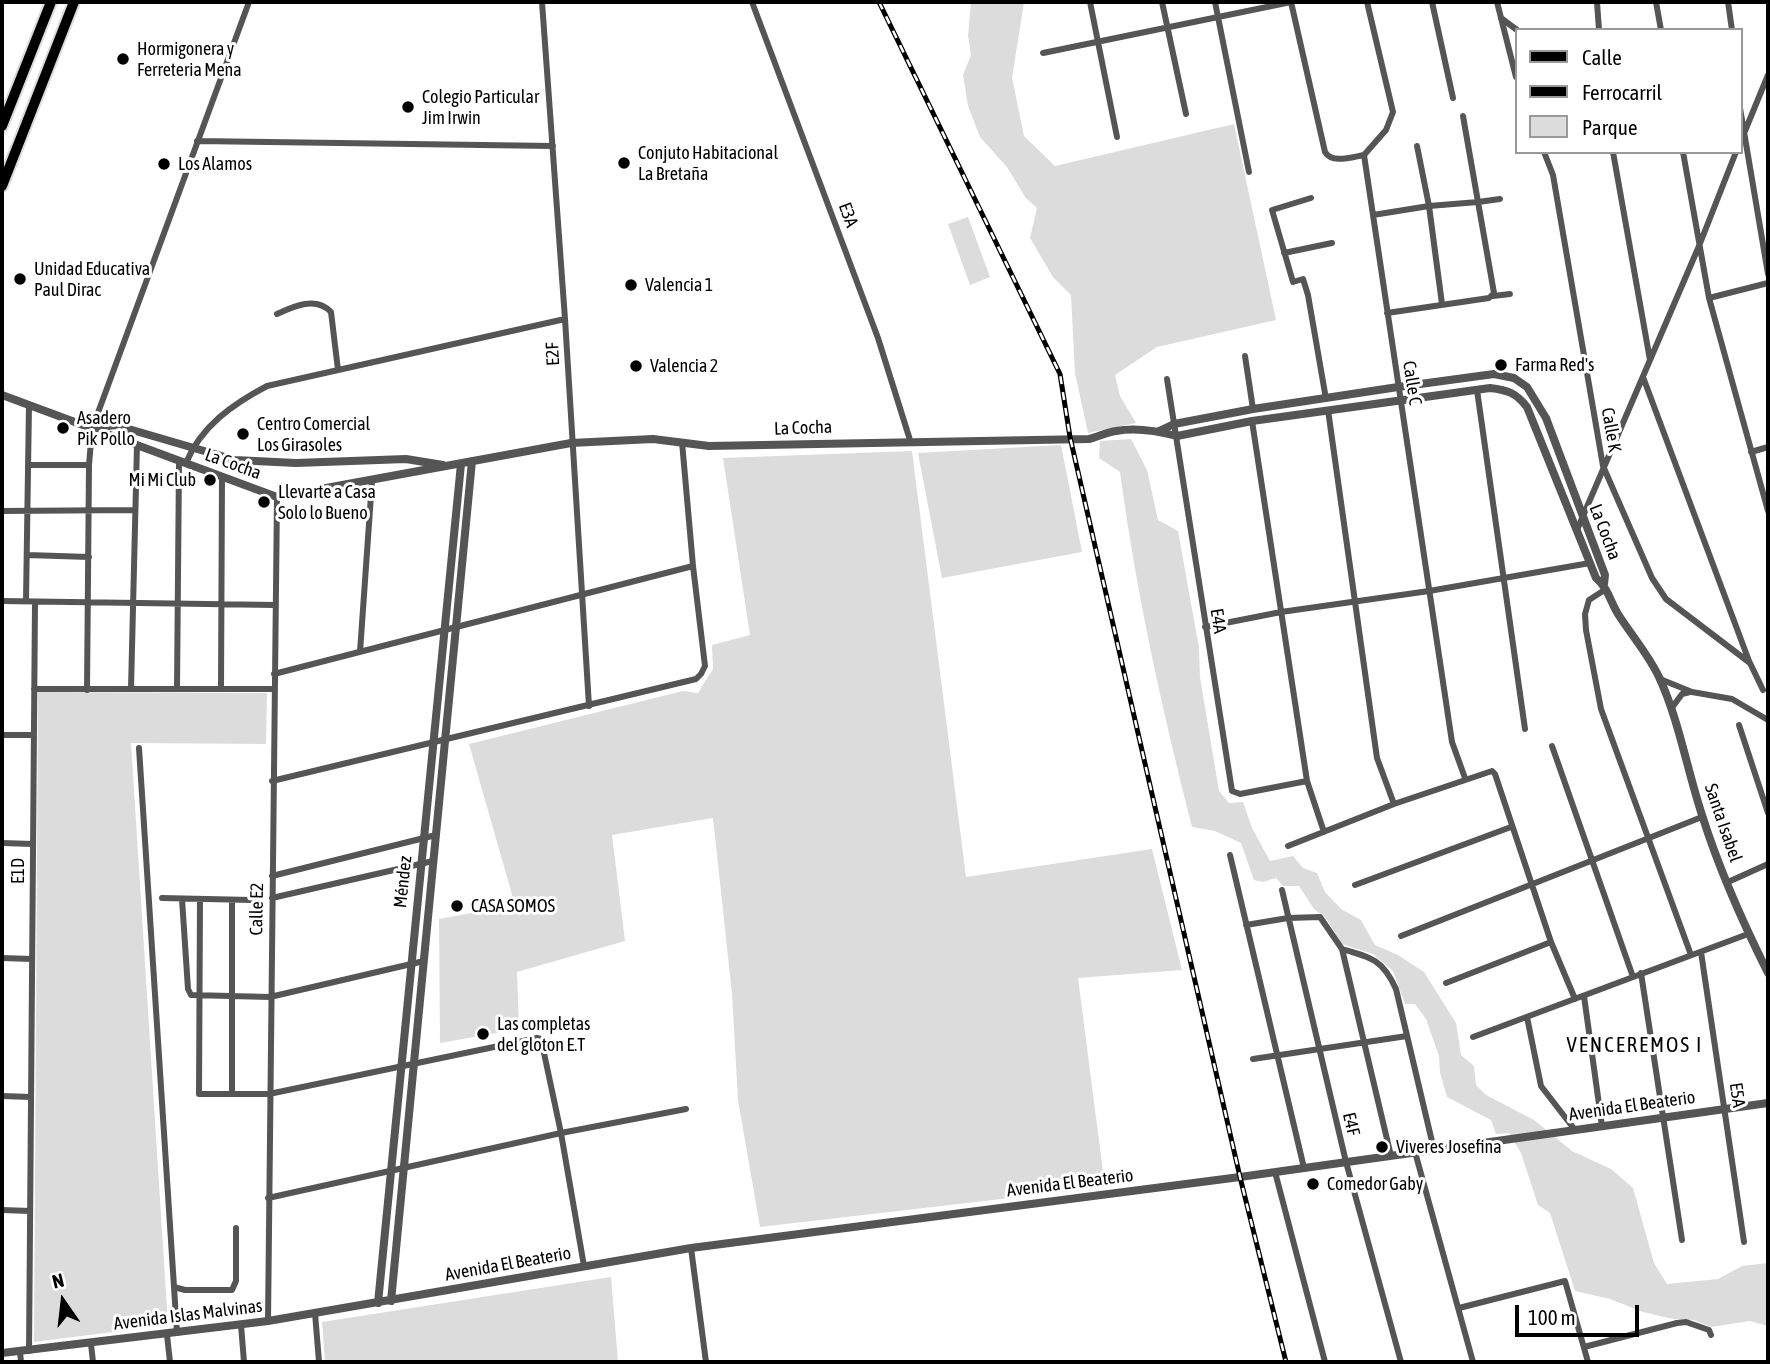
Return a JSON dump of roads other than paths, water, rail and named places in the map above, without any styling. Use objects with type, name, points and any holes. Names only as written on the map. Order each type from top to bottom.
[{"type":"main road","points":[[2,126],[51,2]]},
{"type":"main road","points":[[2,186],[74,2]]},
{"type":"street","points":[[87,690],[89,465],[92,429],[248,2]]},
{"type":"street","name":"E2F","points":[[542,2],[589,705]]},
{"type":"street","name":"E3A","points":[[752,2],[873,326],[909,440]]},
{"type":"street","points":[[1090,2],[1117,137]]},
{"type":"street","points":[[1162,2],[1186,114]]},
{"type":"street","points":[[1215,2],[1249,172]]},
{"type":"street","points":[[1043,53],[1291,2],[1327,157],[1333,159],[1364,155],[1387,130],[1394,112],[1367,2]]},
{"type":"street","points":[[1432,2],[1453,98]]},
{"type":"street","points":[[1497,2],[1514,69]]},
{"type":"street","points":[[1597,2],[1599,28]]},
{"type":"street","points":[[1656,2],[1661,28]]},
{"type":"street","points":[[1728,2],[1732,28]]},
{"type":"street","points":[[1501,18],[1514,28]]},
{"type":"street","points":[[1768,75],[1742,138],[1768,274]]},
{"type":"street","points":[[1463,116],[1493,296]]},
{"type":"street","points":[[197,141],[553,146]]},
{"type":"street","points":[[1418,146],[1442,304]]},
{"type":"street","name":"Calle K","points":[[1545,154],[1553,175],[1603,466],[1652,578],[1666,599],[1750,663]]},
{"type":"street","points":[[1613,154],[1650,360]]},
{"type":"street","points":[[1683,154],[1709,298],[1768,511]]},
{"type":"street","points":[[1577,530],[1699,246],[1735,154]]},
{"type":"street","name":"Calle C","points":[[1364,155],[1452,742],[1465,778]]},
{"type":"street","points":[[1311,198],[1272,210],[1293,282],[1303,279],[1308,295],[1326,399]]},
{"type":"street","points":[[1373,215],[1500,198]]},
{"type":"street","points":[[1284,253],[1332,243]]},
{"type":"street","points":[[1709,298],[1768,283]]},
{"type":"street","points":[[1387,313],[1510,294]]},
{"type":"street","points":[[277,314],[296,305],[325,305],[331,312],[338,370]]},
{"type":"street","points":[[177,689],[182,462],[217,418],[242,399],[267,386],[565,319]]},
{"type":"street","points":[[1245,356],[1253,409]]},
{"type":"street","name":"La Cocha","points":[[1159,431],[1174,424],[1253,409],[1398,387],[1494,374],[1514,378],[1527,387],[1546,418],[1605,575],[1605,587]]},
{"type":"street","name":"Calle K","points":[[1643,377],[1750,663],[1763,690]]},
{"type":"street","name":"E4A","points":[[1167,379],[1232,792],[1240,794],[1307,781]]},
{"type":"street","name":"La Cocha","points":[[2,396],[277,497],[571,443],[653,439],[709,446],[1097,437],[1113,431],[1159,431],[1177,436],[1328,410],[1477,390],[1505,389],[1516,394],[1527,407],[1596,578],[1605,587]]},
{"type":"street","points":[[1477,390],[1525,729]]},
{"type":"street","points":[[26,601],[29,405]]},
{"type":"street","points":[[1328,410],[1377,758],[1395,804]]},
{"type":"street","points":[[1252,421],[1307,781],[1324,832]]},
{"type":"street","name":"La Cocha","points":[[92,429],[115,425],[235,460],[296,463],[406,460],[450,466]]},
{"type":"street","points":[[272,782],[696,679],[705,666],[692,566],[682,442]]},
{"type":"street","points":[[131,689],[137,445]]},
{"type":"street","points":[[1751,452],[1768,447]]},
{"type":"street","name":"Méndez","points":[[391,1301],[472,461]]},
{"type":"street","name":"Méndez","points":[[378,1303],[461,464]]},
{"type":"street","points":[[28,465],[89,465]]},
{"type":"street","points":[[221,689],[222,477]]},
{"type":"street","points":[[360,652],[372,481]]},
{"type":"street","name":"Calle E2","points":[[268,1321],[277,497]]},
{"type":"street","points":[[2,511],[135,510]]},
{"type":"street","points":[[27,555],[89,557]]},
{"type":"street","points":[[1205,627],[1281,611],[1429,591],[1590,563]]},
{"type":"street","points":[[274,674],[692,566]]},
{"type":"street","points":[[1691,955],[1601,709],[1586,630],[1585,614],[1589,600],[1605,587],[1618,614],[1646,652],[1660,679],[1692,692],[1732,699],[1768,720]]},
{"type":"street","points":[[2,601],[275,605]]},
{"type":"street","name":"E1D","points":[[21,1362],[24,1351],[30,1211],[35,601]]},
{"type":"street","name":"Santa Isabel","points":[[1660,679],[1702,817],[1748,934],[1768,973]]},
{"type":"street","points":[[34,689],[274,689]]},
{"type":"street","points":[[1671,709],[1682,694],[1692,692]]},
{"type":"street","points":[[1739,725],[1768,813]]},
{"type":"street","points":[[2,735],[34,735]]},
{"type":"street","points":[[1552,746],[1633,977]]},
{"type":"street","points":[[139,748],[177,1333]]},
{"type":"street","points":[[1288,846],[1465,778],[1492,771],[1551,942],[1575,999]]},
{"type":"street","points":[[1401,936],[1702,817]]},
{"type":"street","points":[[1354,885],[1511,827]]},
{"type":"street","points":[[272,876],[436,835]]},
{"type":"street","points":[[2,843],[33,844]]},
{"type":"street","points":[[1230,856],[1304,1168]]},
{"type":"street","points":[[272,898],[433,861]]},
{"type":"street","points":[[1728,882],[1768,864]]},
{"type":"street","name":"E4F","points":[[1282,890],[1346,1162],[1401,1362]]},
{"type":"street","points":[[162,898],[251,900]]},
{"type":"street","points":[[182,899],[188,989],[191,995],[270,997],[424,961]]},
{"type":"street","points":[[200,900],[197,1091],[201,1095],[269,1094],[537,1038],[541,1040],[561,1133],[584,1266]]},
{"type":"street","points":[[232,900],[232,1094]]},
{"type":"street","points":[[1246,925],[1288,918],[1320,917],[1342,949],[1391,1156]]},
{"type":"street","points":[[1473,1037],[1748,934]]},
{"type":"street","points":[[1446,983],[1551,942]]},
{"type":"street","points":[[1342,949],[1371,957],[1390,974],[1396,989],[1434,1150]]},
{"type":"street","name":"E5A","points":[[1701,952],[1744,1242]]},
{"type":"street","points":[[2,958],[32,959]]},
{"type":"street","points":[[1642,973],[1682,1240]]},
{"type":"street","points":[[1584,996],[1602,1126]]},
{"type":"street","points":[[1527,1017],[1541,1086],[1575,1130]]},
{"type":"street","points":[[1253,1059],[1407,1036]]},
{"type":"street","points":[[2,1096],[31,1097]]},
{"type":"street","name":"Avenida El Beaterio","points":[[378,1303],[691,1248],[1275,1172],[1768,1103]]},
{"type":"street","points":[[268,1198],[561,1133],[686,1109]]},
{"type":"street","points":[[1415,1152],[1473,1362]]},
{"type":"street","points":[[1275,1172],[1325,1362]]},
{"type":"street","points":[[2,1210],[30,1211]]},
{"type":"street","points":[[174,1287],[216,1292],[232,1290],[235,1287],[236,1228]]},
{"type":"street","points":[[691,1248],[706,1362]]},
{"type":"street","points":[[1459,1308],[1565,1281],[1588,1362]]},
{"type":"street","name":"Avenida Islas Malvinas","points":[[2,1353],[167,1335],[378,1303]]},
{"type":"street","points":[[315,1313],[318,1362]]},
{"type":"street","points":[[1584,1347],[1686,1322],[1709,1330],[1711,1335]]},
{"type":"street","points":[[241,1325],[244,1362]]},
{"type":"street","points":[[167,1335],[170,1362]]},
{"type":"street","points":[[91,1344],[93,1362]]},
{"type":"railway","points":[[879,2],[1060,374],[1070,437],[1240,1177],[1286,1362]]},
{"type":"place","name":"Hormigonera y Ferreteria Mena","points":[[123,59]]},
{"type":"place","name":"Colegio Particular Jim Irwin","points":[[408,107]]},
{"type":"place","name":"Conjuto Habitacional La Bretaña","points":[[624,163]]},
{"type":"place","name":"Los Alamos","points":[[164,164]]},
{"type":"place","name":"Unidad Educativa Paul Dirac","points":[[20,279]]},
{"type":"place","name":"Valencia 1","points":[[631,285]]},
{"type":"place","name":"Farma Red's","points":[[1501,365]]},
{"type":"place","name":"Valencia 2","points":[[636,366]]},
{"type":"place","name":"Asadero Pik Pollo","points":[[63,428]]},
{"type":"place","name":"Centro Comercial Los Girasoles","points":[[243,434]]},
{"type":"place","name":"Mi Mi Club","points":[[210,480]]},
{"type":"place","name":"Llevarte a Casa Solo lo Bueno","points":[[264,502]]},
{"type":"place","name":"CASA SOMOS","points":[[457,906]]},
{"type":"place","name":"Las completas del gloton E.T","points":[[483,1034]]},
{"type":"place","name":"Viveres Josefina","points":[[1382,1147]]},
{"type":"place","name":"Comedor Gaby","points":[[1313,1184]]},
{"type":"district","name":"VENCEREMOS I","points":[[1635,1045]]}]
